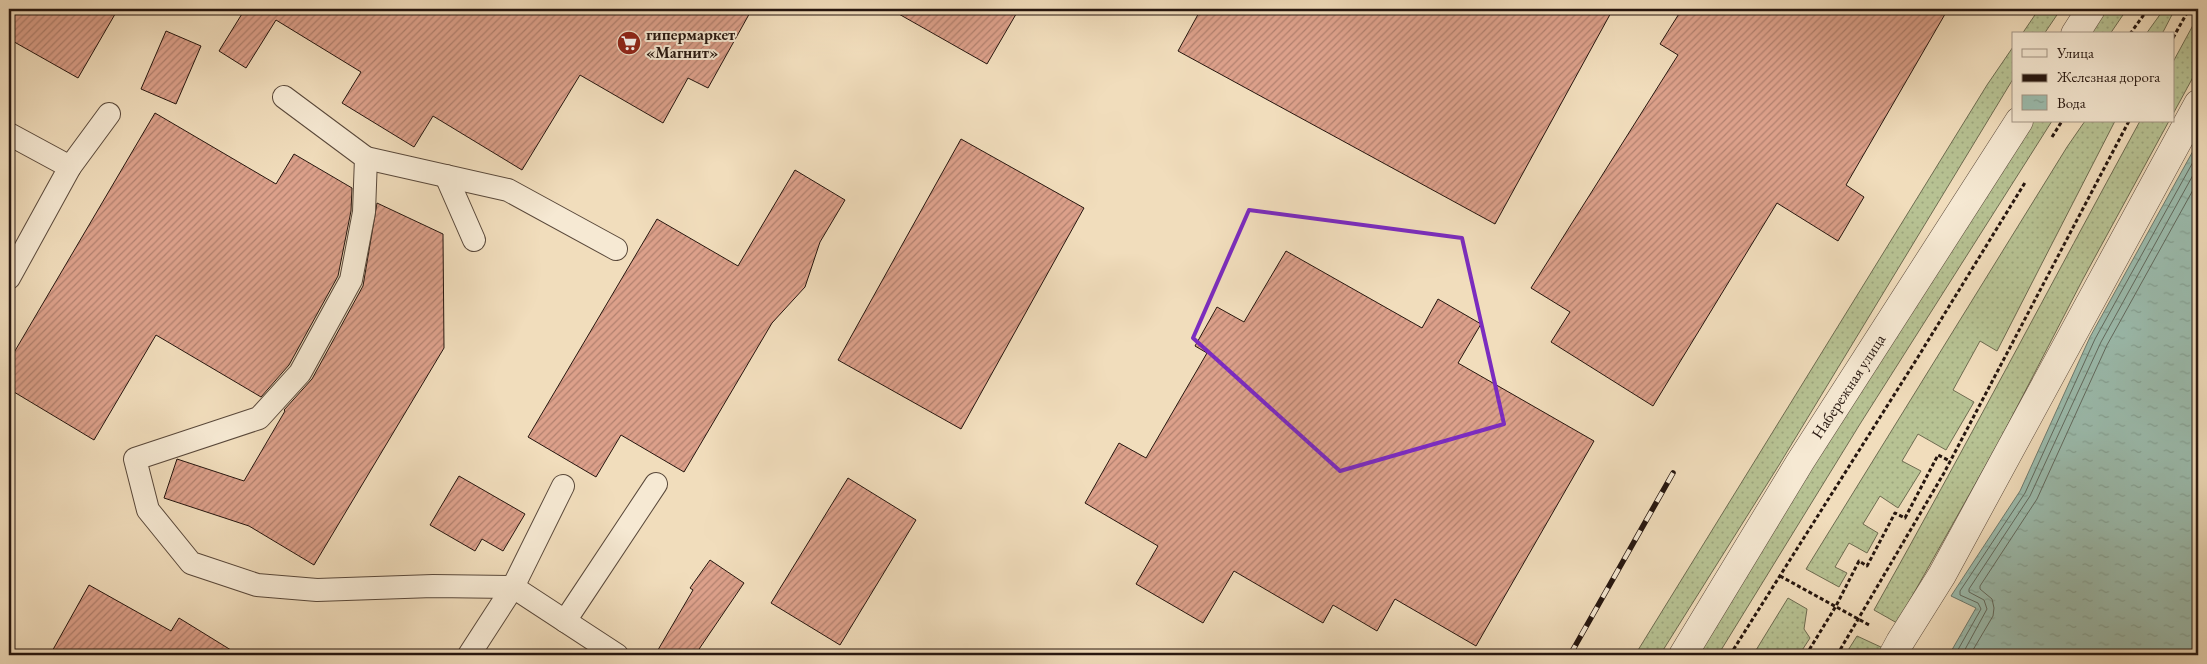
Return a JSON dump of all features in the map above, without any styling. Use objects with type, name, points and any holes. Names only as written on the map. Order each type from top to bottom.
[{"type":"street","points":[[2076,32],[2091,9]]},
{"type":"street","points":[[1894,655],[1938,581],[2198,104]]},
{"type":"street","name":"Набережная улица","points":[[1683,655],[1800,462],[2018,122]]},
{"type":"lane","points":[[284,97],[366,158],[508,190],[616,249]]},
{"type":"lane","points":[[9,278],[70,167],[109,114]]},
{"type":"lane","points":[[9,134],[70,167]]},
{"type":"lane","points":[[366,158],[364,212],[351,280],[300,373],[259,418],[135,459],[148,510],[191,563],[257,585],[317,590],[433,586],[513,587],[617,655]]},
{"type":"lane","points":[[446,176],[474,240]]},
{"type":"lane","points":[[565,621],[656,484]]},
{"type":"lane","points":[[469,655],[513,587],[563,486]]},
{"type":"path","points":[[2131,32],[2148,9]]},
{"type":"path","points":[[2174,36],[2189,9]]},
{"type":"path","points":[[2052,138],[2061,122]]},
{"type":"path","points":[[1837,655],[1860,620],[1950,461],[2128,122]]},
{"type":"path","points":[[1730,655],[2026,180]]},
{"type":"path","points":[[1806,655],[1836,606],[1859,561],[1867,566],[1896,513],[1905,518],[1938,455],[1950,461]]},
{"type":"path","points":[[1780,576],[1860,620]]},
{"type":"highlighted area","points":[[1249,210],[1462,238],[1504,424],[1340,471],[1193,338]]},
{"type":"green space","points":[[2039,9],[2061,9],[2045,32],[2023,32]]},
{"type":"green space","points":[[2104,9],[2127,9],[2111,32],[2089,32]]},
{"type":"green space","points":[[2164,9],[2175,9],[2163,32],[2147,32]]},
{"type":"green space","points":[[2198,16],[2198,68],[2174,112],[2174,60]]},
{"type":"green space","points":[[2012,48],[2012,81],[1779,465],[1660,655],[1635,655],[1987,85]]},
{"type":"green space","points":[[2029,122],[2051,122],[1860,424],[1718,655],[1697,655],[1841,417]]},
{"type":"green space","points":[[2084,122],[2114,122],[1997,351],[1980,341],[1953,390],[1974,402],[1946,450],[1918,434],[1902,461],[1921,471],[1898,508],[1880,496],[1863,524],[1878,533],[1867,553],[1849,543],[1835,567],[1847,573],[1839,587],[1806,569]]},
{"type":"green space","points":[[2139,122],[2168,122],[2083,279],[2000,440],[1897,623],[1874,610]]},
{"type":"green space","points":[[1788,598],[1807,609],[1804,629],[1810,638],[1799,655],[1753,655]]},
{"type":"green space","points":[[1857,636],[1883,648],[1878,655],[1845,655]]},
{"type":"water","points":[[2198,142],[2198,655],[1949,655],[1976,608],[1951,596],[2020,491],[2090,337]]},
{"type":"building","points":[[9,9],[118,9],[78,78],[9,39]]},
{"type":"building","points":[[245,9],[752,9],[708,88],[688,78],[663,123],[580,75],[522,170],[433,116],[414,147],[342,103],[361,72],[276,20],[246,68],[219,51]]},
{"type":"building","points":[[890,9],[1019,9],[987,64]]},
{"type":"building","points":[[1201,9],[1613,9],[1495,224],[1178,51]]},
{"type":"building","points":[[1682,9],[1948,9],[1846,185],[1864,197],[1838,241],[1777,203],[1653,406],[1551,342],[1570,312],[1531,288],[1678,55],[1660,44]]},
{"type":"building","points":[[166,31],[201,46],[176,104],[141,89]]},
{"type":"building","points":[[155,113],[276,184],[294,154],[352,188],[351,211],[338,276],[289,365],[261,397],[156,335],[94,440],[9,389],[9,361]]},
{"type":"building","points":[[961,139],[1084,208],[961,429],[838,360]]},
{"type":"building","points":[[795,170],[845,200],[820,242],[805,287],[772,323],[684,472],[621,435],[596,477],[528,437],[657,219],[738,266]]},
{"type":"building","points":[[377,203],[443,234],[444,348],[314,565],[249,526],[164,498],[177,459],[244,481],[284,410],[312,379],[363,286]]},
{"type":"building","points":[[1286,251],[1422,328],[1438,299],[1481,324],[1458,363],[1594,441],[1476,646],[1395,599],[1377,631],[1333,605],[1323,623],[1234,571],[1203,623],[1136,584],[1158,546],[1085,503],[1119,443],[1146,458],[1207,353],[1195,346],[1217,307],[1244,322]]},
{"type":"building","points":[[459,476],[525,514],[503,551],[482,539],[475,551],[430,525]]},
{"type":"building","points":[[848,478],[916,520],[840,645],[771,603]]},
{"type":"building","points":[[710,560],[744,583],[695,655],[655,655],[693,590],[690,588]]},
{"type":"building","points":[[89,585],[171,631],[179,618],[239,655],[50,655]]},
{"type":"railway","points":[[1570,655],[1673,473]]},
{"type":"place","name":"гипермаркет «Магнит»","points":[[629,43]]}]
